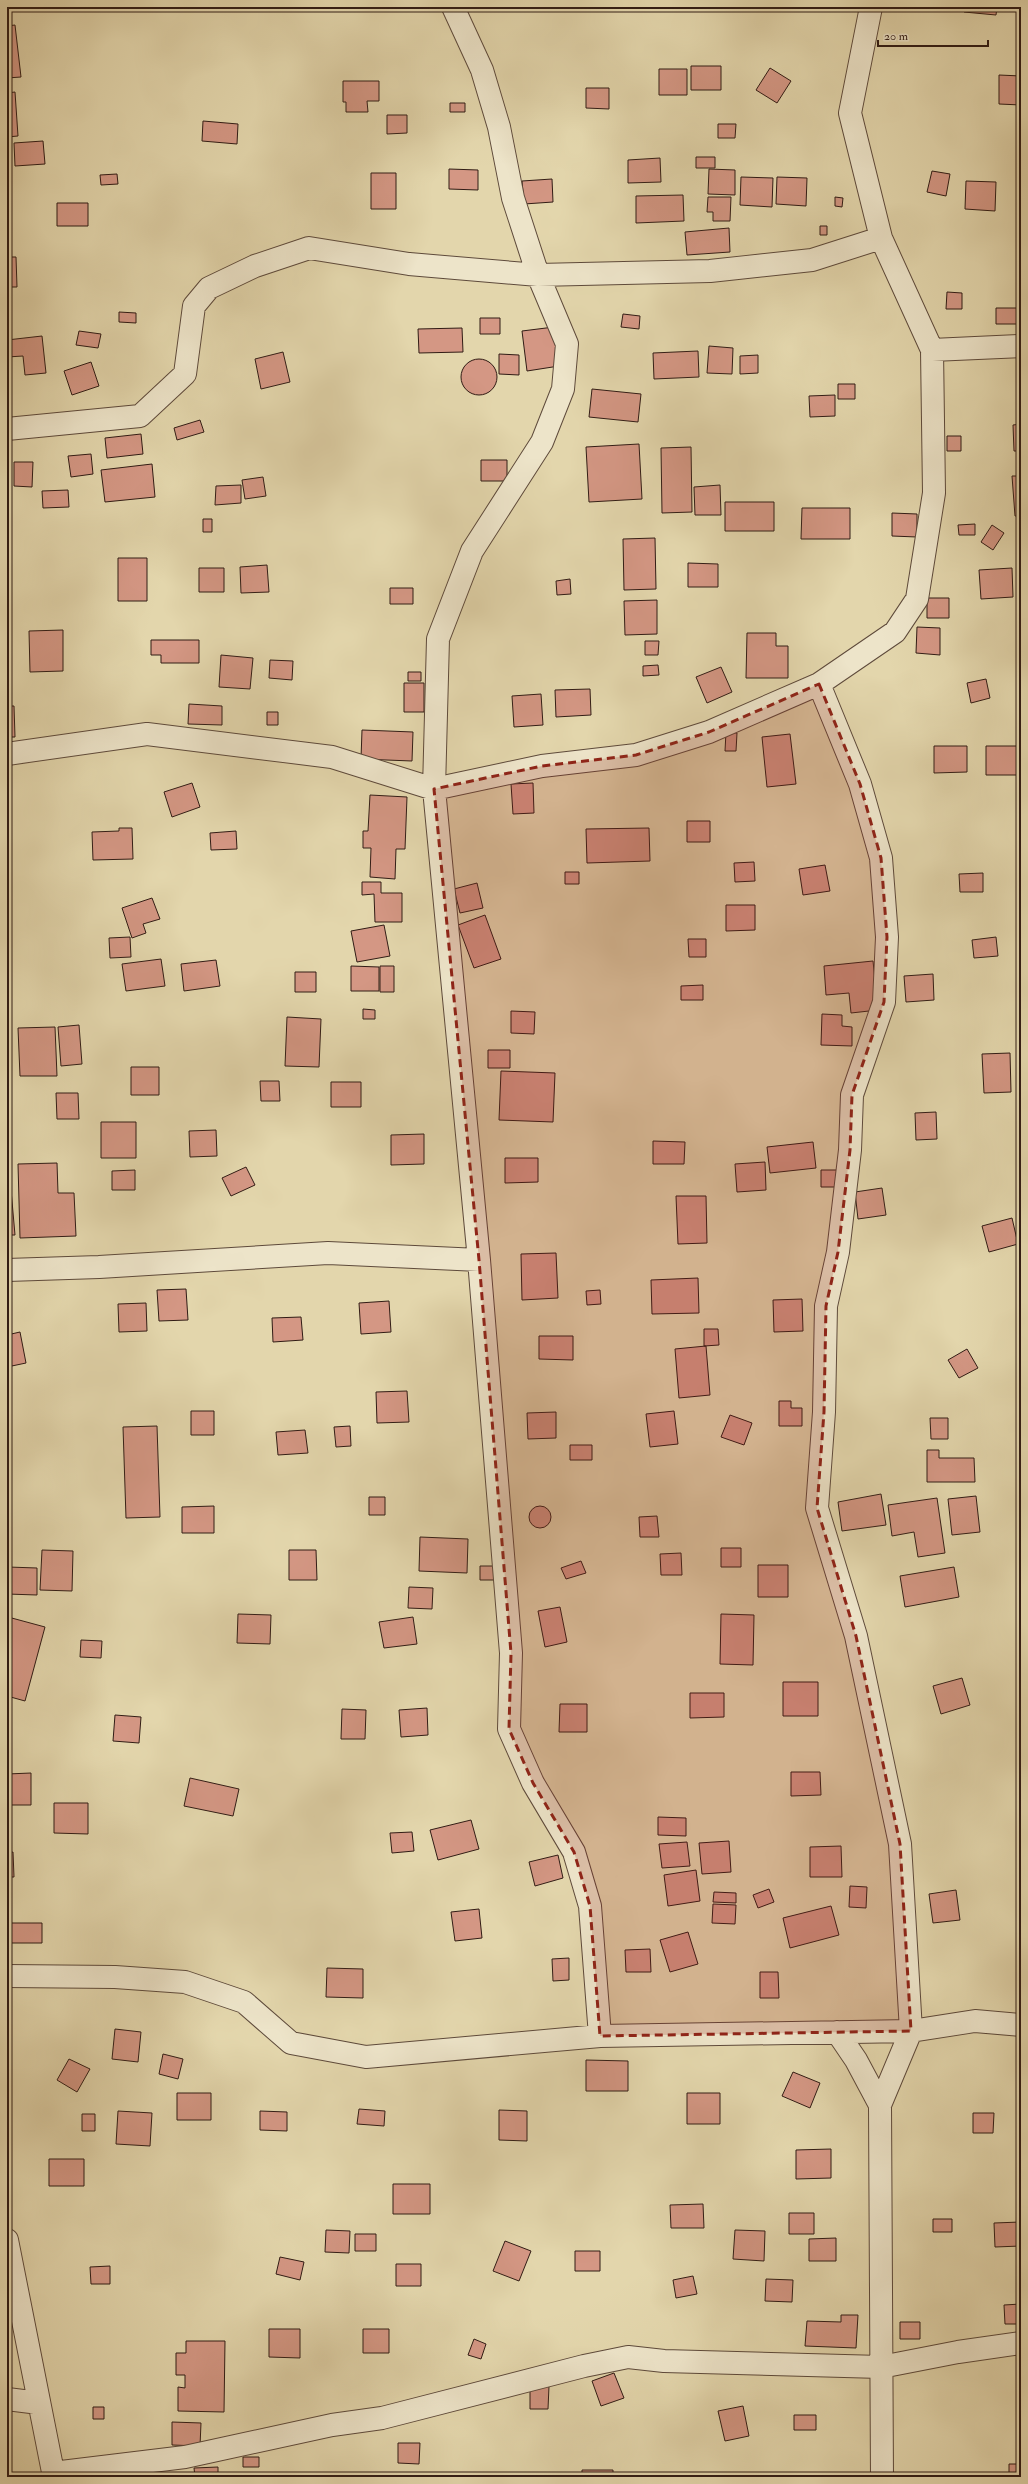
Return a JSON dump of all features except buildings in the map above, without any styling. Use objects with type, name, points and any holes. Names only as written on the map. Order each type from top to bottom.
[{"type":"street","points":[[453,7],[482,70],[499,127],[513,198],[538,275],[567,344],[563,389],[542,442],[472,551],[438,639],[434,789],[479,1260],[511,1653],[509,1728],[533,1783],[574,1852],[590,1906],[600,2036]]},
{"type":"street","points":[[7,754],[147,734],[332,757],[434,789],[542,766],[636,755],[709,732],[819,684],[895,632],[917,599],[934,493],[932,350],[881,238],[850,113],[871,7]]},
{"type":"street","points":[[7,429],[140,416],[185,374],[194,306],[209,288],[255,266],[309,248],[417,265],[538,275],[718,270],[812,260],[881,238]]},
{"type":"street","points":[[932,350],[1021,346]]},
{"type":"street","points":[[819,684],[860,784],[881,858],[888,937],[884,1002],[852,1095],[850,1150],[840,1236],[826,1306],[824,1412],[818,1508],[856,1636],[900,1844],[911,2031],[880,2105],[882,2477]]},
{"type":"street","points":[[7,1270],[99,1267],[328,1254],[479,1260]]},
{"type":"street","points":[[7,1976],[115,1977],[185,1982],[244,2002],[291,2043],[366,2057],[600,2036],[911,2031],[974,2021],[1021,2025]]},
{"type":"street","points":[[837,2032],[856,2060],[880,2105]]},
{"type":"street","points":[[7,2240],[53,2475],[185,2457],[332,2425],[382,2418],[584,2366],[628,2357],[664,2361],[881,2367],[958,2352],[1021,2343]]},
{"type":"street","points":[[7,2399],[39,2403]]},
{"type":"highlighted area","points":[[819,684],[860,784],[881,858],[887,937],[884,1002],[852,1095],[850,1150],[838,1252],[826,1306],[824,1412],[817,1508],[856,1636],[900,1844],[911,2031],[600,2036],[590,1906],[574,1852],[533,1783],[509,1729],[511,1653],[479,1260],[434,789],[542,766],[636,755],[709,732]]}]
